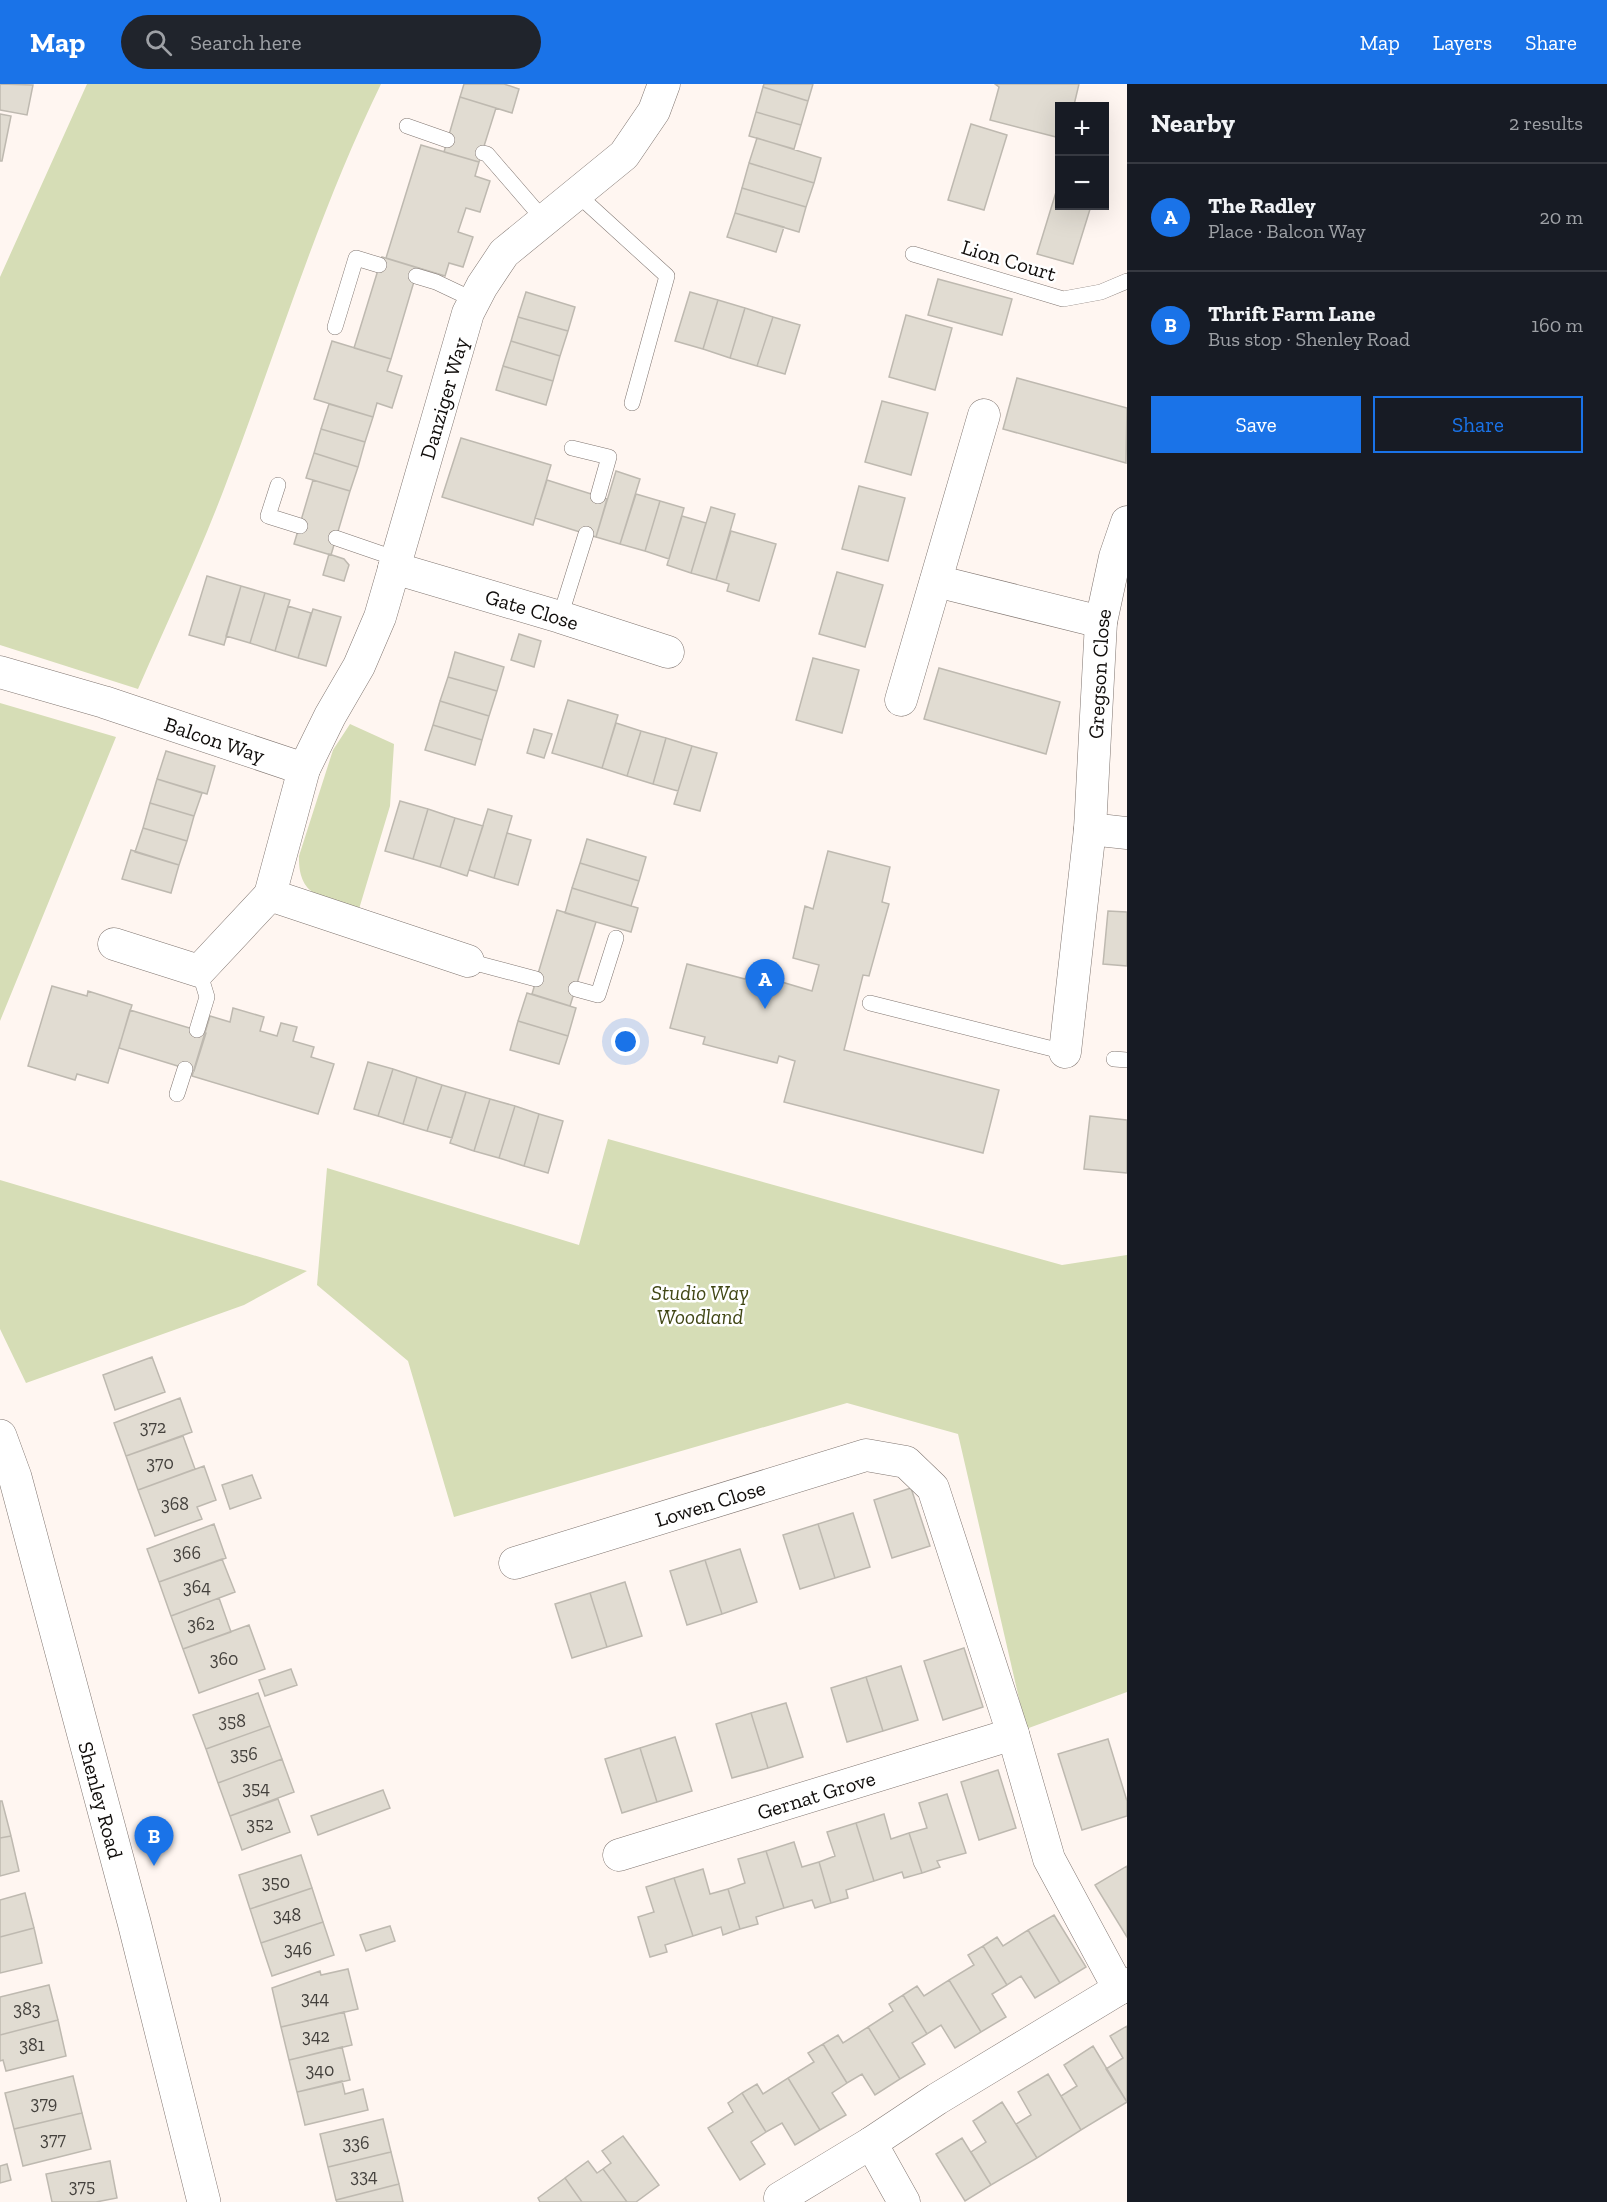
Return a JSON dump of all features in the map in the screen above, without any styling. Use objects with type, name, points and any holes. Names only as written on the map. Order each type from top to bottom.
[{"type":"main road","name":"Shenley Road","points":[[0,1436],[15,1477],[134,1922],[204,2202]]},
{"type":"street","name":"Danziger Way","points":[[304,769],[330,716],[359,666],[380,617],[468,313],[474,300],[504,253],[624,155],[654,111],[664,84]]},
{"type":"street","points":[[901,700],[984,415]]},
{"type":"street","name":"Gregson Close","points":[[1065,1052],[1090,830],[1101,622],[1121,559],[1127,522]]},
{"type":"street","name":"Gate Close","points":[[396,564],[668,652]]},
{"type":"street","points":[[936,581],[1101,622]]},
{"type":"street","name":"Balcon Way","points":[[0,672],[104,702],[304,769]]},
{"type":"street","points":[[114,944],[199,971],[270,896],[304,769]]},
{"type":"street","points":[[1090,830],[1127,833]]},
{"type":"street","points":[[270,896],[468,961]]},
{"type":"street","name":"Lowen Close","points":[[515,1563],[866,1455],[906,1462],[933,1488],[1013,1734]]},
{"type":"street","points":[[782,2202],[780,2198],[871,2143],[937,2099],[1123,1987],[1049,1859],[1013,1734]]},
{"type":"street","name":"Gernat Grove","points":[[619,1856],[1013,1734]]},
{"type":"street","points":[[871,2143],[904,2202]]},
{"type":"lane","points":[[407,126],[447,140]]},
{"type":"lane","points":[[483,153],[487,154],[544,220]]},
{"type":"lane","points":[[577,194],[667,276],[632,403]]},
{"type":"lane","name":"Lion Court","points":[[913,254],[1063,299],[1101,292],[1127,281]]},
{"type":"lane","points":[[334,327],[356,258],[379,265]]},
{"type":"lane","points":[[416,276],[436,282],[474,300]]},
{"type":"lane","points":[[572,448],[609,457],[598,496]]},
{"type":"lane","points":[[278,485],[268,516],[300,526]]},
{"type":"lane","points":[[560,617],[586,534]]},
{"type":"lane","points":[[336,538],[396,564]]},
{"type":"lane","points":[[576,989],[598,995],[616,938]]},
{"type":"lane","points":[[468,961],[536,978]]},
{"type":"lane","points":[[197,1030],[207,997],[199,971]]},
{"type":"lane","points":[[870,1003],[1065,1052]]},
{"type":"lane","points":[[177,1094],[185,1069]]},
{"type":"green space","points":[[87,84],[381,84],[358,133],[317,234],[214,514],[138,689],[0,645],[0,277]]},
{"type":"green space","points":[[0,703],[116,737],[0,1021]]},
{"type":"green space","points":[[350,724],[394,744],[390,806],[359,909],[325,899],[309,889],[303,881],[299,856],[333,750]]},
{"type":"green space","name":"Studio Way Woodland","points":[[608,1139],[1062,1265],[1127,1255],[1127,1692],[1026,1729],[958,1434],[847,1403],[454,1517],[408,1361],[317,1285],[327,1168],[579,1245]]},
{"type":"green space","points":[[0,1180],[307,1271],[244,1305],[26,1383],[0,1329]]},
{"type":"building","points":[[0,84],[33,85],[27,115],[0,110]]},
{"type":"building","points":[[464,84],[504,84],[519,89],[512,113],[460,97]]},
{"type":"building","points":[[764,84],[813,84],[808,101],[763,87]]},
{"type":"building","points":[[995,84],[1079,84],[1075,102],[1055,102],[1055,137],[990,120],[999,87]]},
{"type":"building","points":[[763,87],[808,101],[801,125],[756,112]]},
{"type":"building","points":[[460,97],[496,108],[479,162],[444,152]]},
{"type":"building","points":[[756,112],[801,125],[794,149],[749,136]]},
{"type":"building","points":[[0,114],[11,116],[2,161],[0,161]]},
{"type":"building","points":[[971,124],[1007,135],[984,210],[948,200]]},
{"type":"building","points":[[757,138],[821,158],[814,183],[749,163]]},
{"type":"building","points":[[421,145],[479,162],[475,176],[490,181],[480,212],[466,208],[458,232],[473,237],[463,267],[449,263],[445,276],[386,258]]},
{"type":"building","points":[[749,163],[814,183],[806,207],[742,188]]},
{"type":"building","points":[[742,188],[806,207],[799,232],[735,213]]},
{"type":"building","points":[[1055,195],[1055,210],[1090,210],[1073,264],[1037,254]]},
{"type":"building","points":[[735,213],[784,227],[776,252],[727,237]]},
{"type":"building","points":[[382,257],[418,268],[391,359],[354,348]]},
{"type":"building","points":[[938,279],[1012,299],[1002,335],[928,315]]},
{"type":"building","points":[[526,292],[575,307],[568,331],[518,317]]},
{"type":"building","points":[[690,292],[718,300],[703,349],[675,341]]},
{"type":"building","points":[[718,300],[745,308],[730,358],[703,349]]},
{"type":"building","points":[[745,308],[773,317],[757,366],[730,358]]},
{"type":"building","points":[[906,315],[952,328],[935,390],[889,377]]},
{"type":"building","points":[[518,317],[568,331],[560,356],[511,341]]},
{"type":"building","points":[[773,317],[800,325],[785,374],[757,366]]},
{"type":"building","points":[[332,341],[391,359],[387,371],[402,376],[392,408],[377,403],[373,417],[314,399]]},
{"type":"building","points":[[511,341],[560,356],[553,381],[503,366]]},
{"type":"building","points":[[503,366],[553,381],[546,405],[496,390]]},
{"type":"building","points":[[1017,378],[1127,408],[1126,463],[1003,429]]},
{"type":"building","points":[[882,401],[928,413],[911,475],[865,462]]},
{"type":"building","points":[[329,404],[373,417],[365,442],[321,429]]},
{"type":"building","points":[[321,429],[365,442],[358,467],[314,453]]},
{"type":"building","points":[[461,438],[551,465],[533,525],[442,497]]},
{"type":"building","points":[[314,453],[358,467],[350,491],[306,478]]},
{"type":"building","points":[[616,471],[640,479],[620,544],[596,537]]},
{"type":"building","points":[[313,480],[350,491],[331,555],[294,544]]},
{"type":"building","points":[[547,480],[607,499],[596,537],[535,518]]},
{"type":"building","points":[[859,486],[905,498],[888,561],[842,549]]},
{"type":"building","points":[[636,494],[660,501],[645,551],[620,544]]},
{"type":"building","points":[[660,501],[684,508],[669,559],[645,551]]},
{"type":"building","points":[[711,507],[735,514],[716,580],[691,573]]},
{"type":"building","points":[[682,516],[706,523],[691,573],[667,565]]},
{"type":"building","points":[[731,531],[776,544],[759,601],[727,591],[729,584],[716,580]]},
{"type":"building","points":[[329,554],[344,559],[349,565],[344,581],[323,575]]},
{"type":"building","points":[[837,572],[883,585],[865,647],[819,634]]},
{"type":"building","points":[[207,576],[241,586],[224,645],[189,635]]},
{"type":"building","points":[[241,586],[265,593],[250,643],[226,636]]},
{"type":"building","points":[[265,593],[290,600],[275,651],[250,643]]},
{"type":"building","points":[[288,606],[311,613],[298,658],[275,651]]},
{"type":"building","points":[[313,609],[341,617],[326,666],[298,658]]},
{"type":"building","points":[[519,634],[541,641],[534,667],[511,660]]},
{"type":"building","points":[[455,652],[504,667],[497,691],[448,677]]},
{"type":"building","points":[[813,658],[859,670],[842,733],[796,720]]},
{"type":"building","points":[[939,668],[1060,702],[1046,754],[924,719]]},
{"type":"building","points":[[448,677],[497,691],[489,716],[440,701]]},
{"type":"building","points":[[568,700],[618,715],[602,768],[552,753]]},
{"type":"building","points":[[440,701],[489,716],[482,740],[433,725]]},
{"type":"building","points":[[616,723],[641,731],[627,776],[602,768]]},
{"type":"building","points":[[433,725],[482,740],[475,765],[425,750]]},
{"type":"building","points":[[534,729],[552,734],[544,758],[527,753]]},
{"type":"building","points":[[641,731],[666,738],[653,784],[627,776]]},
{"type":"building","points":[[666,738],[692,746],[678,791],[653,784]]},
{"type":"building","points":[[692,746],[717,753],[700,811],[674,804]]},
{"type":"building","points":[[166,751],[215,766],[207,794],[157,779]]},
{"type":"building","points":[[157,779],[202,793],[194,816],[150,803]]},
{"type":"building","points":[[400,801],[428,809],[413,859],[385,851]]},
{"type":"building","points":[[150,803],[194,816],[187,841],[143,828]]},
{"type":"building","points":[[428,809],[455,818],[440,867],[413,859]]},
{"type":"building","points":[[488,809],[512,816],[494,878],[469,870]]},
{"type":"building","points":[[455,818],[483,826],[467,876],[440,867]]},
{"type":"building","points":[[143,828],[187,841],[179,865],[135,852]]},
{"type":"building","points":[[507,833],[531,840],[518,885],[494,878]]},
{"type":"building","points":[[587,839],[646,857],[639,881],[580,863]]},
{"type":"building","points":[[131,850],[179,865],[171,893],[122,879]]},
{"type":"building","points":[[828,851],[890,867],[882,902],[889,904],[869,976],[863,975],[844,1050],[999,1090],[983,1153],[784,1102],[795,1061],[779,1056],[777,1063],[703,1044],[705,1037],[670,1028],[687,964],[745,979],[748,972],[812,991],[819,965],[793,958],[805,906],[813,909]]},
{"type":"building","points":[[580,863],[639,881],[631,906],[572,888]]},
{"type":"building","points":[[572,888],[638,908],[631,932],[565,913]]},
{"type":"building","points":[[557,910],[596,922],[570,1006],[532,994]]},
{"type":"building","points":[[1108,911],[1127,912],[1127,966],[1103,964]]},
{"type":"building","points":[[52,986],[87,996],[88,991],[132,1005],[108,1083],[77,1074],[75,1080],[28,1066]]},
{"type":"building","points":[[527,993],[576,1008],[568,1036],[518,1021]]},
{"type":"building","points":[[233,1008],[264,1017],[260,1031],[277,1036],[281,1023],[297,1027],[293,1041],[314,1047],[311,1057],[334,1064],[318,1114],[192,1076],[210,1016],[230,1022]]},
{"type":"building","points":[[130,1010],[206,1033],[194,1071],[119,1048]]},
{"type":"building","points":[[518,1021],[568,1036],[559,1064],[510,1050]]},
{"type":"building","points":[[368,1062],[393,1069],[378,1116],[354,1109]]},
{"type":"building","points":[[393,1069],[417,1077],[403,1124],[378,1116]]},
{"type":"building","points":[[417,1077],[442,1085],[427,1131],[403,1124]]},
{"type":"building","points":[[442,1085],[466,1092],[452,1138],[427,1131]]},
{"type":"building","points":[[466,1092],[490,1099],[474,1151],[450,1143]]},
{"type":"building","points":[[490,1099],[515,1106],[499,1158],[474,1151]]},
{"type":"building","points":[[515,1106],[539,1114],[524,1166],[499,1158]]},
{"type":"building","points":[[539,1114],[563,1121],[548,1173],[524,1166]]},
{"type":"building","points":[[1090,1116],[1127,1120],[1127,1173],[1084,1169]]},
{"type":"building","points":[[152,1357],[165,1392],[115,1410],[103,1375]]},
{"type":"building","points":[[180,1398],[192,1432],[126,1456],[114,1423]]},
{"type":"building","points":[[183,1436],[195,1469],[138,1490],[126,1456]]},
{"type":"building","points":[[204,1466],[216,1500],[197,1507],[202,1519],[155,1536],[138,1490]]},
{"type":"building","points":[[252,1475],[261,1498],[230,1509],[222,1485]]},
{"type":"building","points":[[911,1488],[930,1546],[892,1558],[874,1500]]},
{"type":"building","points":[[853,1513],[870,1567],[835,1578],[818,1524]]},
{"type":"building","points":[[214,1524],[226,1558],[159,1582],[147,1549]]},
{"type":"building","points":[[818,1524],[835,1578],[800,1589],[783,1535]]},
{"type":"building","points":[[740,1549],[757,1602],[722,1614],[705,1560]]},
{"type":"building","points":[[222,1559],[235,1592],[171,1616],[159,1582]]},
{"type":"building","points":[[705,1560],[722,1614],[687,1625],[670,1571]]},
{"type":"building","points":[[625,1582],[642,1636],[607,1647],[590,1593]]},
{"type":"building","points":[[590,1593],[607,1647],[572,1658],[555,1604]]},
{"type":"building","points":[[219,1598],[231,1632],[183,1649],[171,1616]]},
{"type":"building","points":[[249,1625],[265,1669],[199,1693],[183,1649]]},
{"type":"building","points":[[964,1648],[983,1707],[943,1720],[924,1661]]},
{"type":"building","points":[[901,1666],[918,1720],[883,1731],[866,1677]]},
{"type":"building","points":[[291,1669],[297,1685],[265,1696],[259,1680]]},
{"type":"building","points":[[866,1677],[883,1731],[847,1742],[831,1688]]},
{"type":"building","points":[[258,1693],[270,1726],[206,1749],[193,1715]]},
{"type":"building","points":[[786,1703],[803,1757],[768,1768],[751,1713]]},
{"type":"building","points":[[751,1713],[768,1768],[732,1778],[716,1724]]},
{"type":"building","points":[[270,1726],[282,1759],[218,1783],[206,1749]]},
{"type":"building","points":[[675,1737],[692,1791],[657,1802],[640,1748]]},
{"type":"building","points":[[1108,1739],[1127,1801],[1127,1816],[1082,1830],[1058,1754]]},
{"type":"building","points":[[640,1748],[657,1802],[622,1813],[605,1759]]},
{"type":"building","points":[[282,1759],[294,1792],[230,1816],[218,1783]]},
{"type":"building","points":[[998,1770],[1016,1828],[979,1840],[961,1782]]},
{"type":"building","points":[[383,1790],[390,1808],[318,1835],[311,1816]]},
{"type":"building","points":[[947,1794],[966,1853],[937,1861],[940,1867],[922,1873],[909,1833],[927,1828],[919,1803]]},
{"type":"building","points":[[278,1799],[290,1832],[242,1850],[230,1816]]},
{"type":"building","points":[[0,1801],[2,1801],[11,1836],[0,1838]]},
{"type":"building","points":[[884,1814],[891,1839],[909,1833],[922,1873],[904,1878],[902,1872],[874,1881],[856,1823]]},
{"type":"building","points":[[856,1823],[874,1881],[846,1890],[848,1898],[831,1903],[819,1862],[835,1856],[827,1832]]},
{"type":"building","points":[[11,1836],[19,1871],[0,1876],[0,1838]]},
{"type":"building","points":[[794,1842],[802,1867],[819,1862],[831,1903],[815,1908],[812,1900],[784,1908],[766,1851]]},
{"type":"building","points":[[766,1851],[784,1908],[756,1917],[758,1924],[740,1929],[728,1889],[745,1883],[738,1859]]},
{"type":"building","points":[[301,1855],[312,1888],[250,1909],[239,1875]]},
{"type":"building","points":[[1127,1866],[1127,1937],[1095,1885]]},
{"type":"building","points":[[703,1869],[710,1894],[728,1889],[740,1929],[723,1935],[721,1927],[693,1936],[674,1878]]},
{"type":"building","points":[[674,1878],[693,1936],[665,1945],[667,1952],[650,1957],[638,1917],[654,1912],[646,1887]]},
{"type":"building","points":[[312,1888],[323,1922],[261,1943],[250,1909]]},
{"type":"building","points":[[25,1893],[34,1928],[0,1937],[0,1900]]},
{"type":"building","points":[[1054,1915],[1086,1967],[1060,1983],[1028,1930]]},
{"type":"building","points":[[323,1922],[334,1955],[272,1976],[261,1943]]},
{"type":"building","points":[[390,1926],[395,1941],[366,1951],[360,1935]]},
{"type":"building","points":[[34,1928],[42,1963],[0,1973],[0,1937]]},
{"type":"building","points":[[1028,1930],[1060,1983],[1035,1998],[1021,1976],[1007,1985],[983,1946],[997,1937],[1003,1946]]},
{"type":"building","points":[[983,1946],[1007,1985],[992,1994],[1006,2017],[981,2032],[949,1980],[974,1965],[968,1955]]},
{"type":"building","points":[[348,1969],[358,2009],[281,2027],[272,1988],[320,1971],[321,1975]]},
{"type":"building","points":[[949,1980],[981,2032],[955,2048],[941,2025],[927,2034],[903,1995],[917,1986],[924,1996]]},
{"type":"building","points":[[49,1985],[58,2020],[0,2035],[0,1997]]},
{"type":"building","points":[[903,1995],[927,2034],[912,2043],[925,2064],[900,2079],[868,2027],[893,2011],[889,2004]]},
{"type":"building","points":[[344,2012],[352,2045],[289,2060],[281,2027]]},
{"type":"building","points":[[58,2020],[66,2056],[6,2071],[3,2060],[0,2061],[0,2035]]},
{"type":"building","points":[[1127,2026],[1127,2102],[1106,2069],[1123,2058],[1110,2036]]},
{"type":"building","points":[[868,2027],[900,2079],[875,2095],[862,2074],[847,2083],[823,2044],[838,2035],[843,2043]]},
{"type":"building","points":[[823,2044],[847,2083],[832,2093],[846,2115],[820,2130],[788,2078],[814,2062],[808,2053]]},
{"type":"building","points":[[1093,2046],[1127,2102],[1081,2130],[1061,2096],[1077,2086],[1064,2065]]},
{"type":"building","points":[[342,2047],[350,2080],[297,2092],[289,2060]]},
{"type":"building","points":[[1048,2074],[1081,2130],[1037,2158],[1016,2124],[1031,2115],[1018,2092]]},
{"type":"building","points":[[73,2076],[82,2113],[14,2129],[5,2093]]},
{"type":"building","points":[[788,2078],[820,2130],[795,2145],[782,2123],[766,2132],[742,2093],[757,2084],[763,2094]]},
{"type":"building","points":[[342,2081],[345,2094],[363,2089],[368,2110],[305,2125],[297,2092]]},
{"type":"building","points":[[742,2093],[766,2132],[751,2142],[765,2164],[740,2180],[708,2128],[733,2112],[728,2103]]},
{"type":"building","points":[[1002,2102],[1037,2158],[991,2185],[971,2152],[986,2142],[973,2121]]},
{"type":"building","points":[[82,2113],[91,2149],[23,2166],[14,2129]]},
{"type":"building","points":[[383,2119],[391,2152],[328,2167],[320,2134]]},
{"type":"building","points":[[623,2136],[659,2185],[636,2202],[627,2202],[603,2169],[611,2163],[602,2151]]},
{"type":"building","points":[[962,2138],[991,2185],[965,2201],[936,2154]]},
{"type":"building","points":[[391,2152],[399,2184],[336,2200],[328,2167]]},
{"type":"building","points":[[110,2161],[117,2198],[96,2202],[52,2202],[46,2174]]},
{"type":"building","points":[[588,2161],[597,2173],[603,2169],[627,2202],[582,2202],[565,2178]]},
{"type":"building","points":[[7,2164],[11,2180],[0,2183],[0,2166]]},
{"type":"building","points":[[565,2178],[582,2202],[540,2202],[538,2198]]},
{"type":"building","points":[[399,2184],[403,2202],[337,2202],[336,2200]]},
{"type":"place","name":"The Radley","points":[[765,1009]]},
{"type":"place","name":"Thrift Farm Lane","points":[[154,1866]]}]
